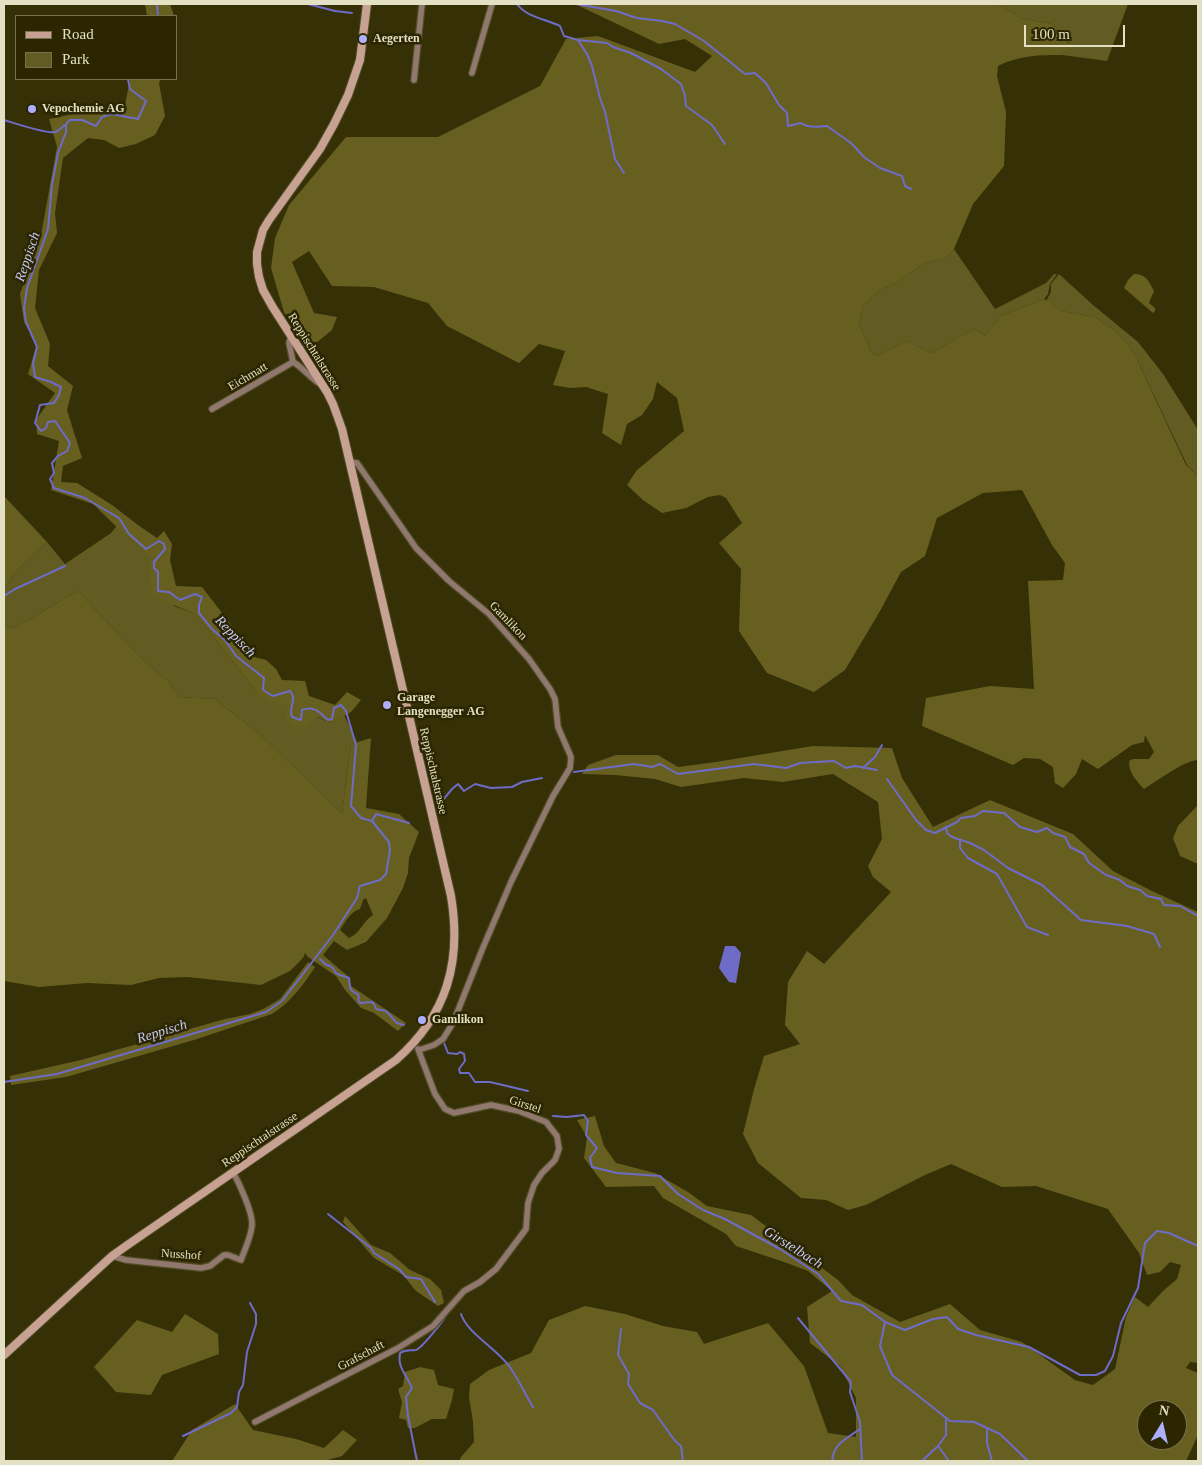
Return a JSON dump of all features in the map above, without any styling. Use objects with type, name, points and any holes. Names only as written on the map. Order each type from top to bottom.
[{"type":"main road","name":"Reppischtalstrasse","points":[[4,1355],[112,1256],[396,1060],[415,1042],[432,1018],[447,987],[455,938],[454,916],[340,422],[323,385],[263,290],[257,264],[259,242],[269,220],[328,135],[348,95],[362,49],[367,4]]},
{"type":"street","points":[[414,80],[422,4]]},
{"type":"street","points":[[472,73],[492,4]]},
{"type":"street","points":[[291,336],[289,343],[293,362],[301,366],[316,382],[323,385]]},
{"type":"street","name":"Eichmatt","points":[[212,409],[293,362]]},
{"type":"street","name":"Gamlikon","points":[[350,462],[357,463],[423,556],[489,614],[529,659],[550,688],[555,699],[558,727],[571,758],[570,768],[553,796],[511,882],[454,1023],[443,1039],[434,1045],[419,1050]]},
{"type":"street","points":[[415,1042],[419,1050]]},
{"type":"street","name":"Girstel","points":[[419,1050],[435,1094],[445,1109],[454,1113],[491,1105],[519,1110],[546,1122],[557,1136],[559,1149],[555,1160],[542,1173],[534,1185],[528,1203],[526,1229],[496,1269],[480,1282],[464,1291]]},
{"type":"street","name":"Nusshof","points":[[112,1256],[126,1260],[201,1268],[210,1266],[224,1255],[241,1260],[253,1223],[244,1196],[232,1172]]},
{"type":"street","name":"Grafschaft","points":[[255,1422],[398,1348],[433,1326],[464,1291]]},
{"type":"green space","points":[[997,4],[1128,4],[1107,61],[1062,55],[1069,43],[1052,24],[1021,18]]},
{"type":"green space","points":[[954,249],[995,309],[1046,283],[1054,274],[1057,274],[1050,284],[1048,294],[1044,299],[1000,316],[985,336],[974,329],[931,353],[907,341],[877,356],[871,352],[859,323],[864,305],[879,290],[896,283],[924,263],[946,258]]},
{"type":"green space","points":[[1059,274],[1138,342],[1163,374],[1198,430],[1198,476],[1187,465],[1133,351],[1116,331],[1094,317],[1062,311],[1046,301],[1051,292],[1051,284]]},
{"type":"green space","points":[[117,526],[153,558],[174,606],[193,613],[257,693],[332,723],[344,715],[357,742],[351,744],[342,814],[262,736],[215,699],[179,697],[167,680],[143,660],[78,591],[14,628],[4,625],[4,591],[15,572],[47,542],[65,564],[111,533]]},
{"type":"shaded area","points":[[145,4],[170,4],[174,15],[147,15]]},
{"type":"shaded area","points":[[575,4],[997,4],[1021,18],[1052,24],[1069,44],[1062,55],[1022,58],[998,66],[997,76],[1006,112],[1004,166],[973,204],[954,249],[946,258],[924,263],[896,283],[879,290],[864,305],[859,323],[871,352],[877,356],[907,341],[931,353],[974,329],[985,336],[1000,316],[1044,299],[1062,311],[1094,317],[1116,331],[1133,351],[1186,465],[1198,476],[1198,760],[1186,763],[1144,789],[1132,773],[1129,761],[1133,759],[1149,759],[1154,752],[1145,735],[1144,742],[1132,745],[1098,769],[1082,759],[1076,774],[1063,788],[1055,783],[1053,767],[1040,759],[1024,758],[1013,765],[922,726],[926,698],[990,686],[1034,689],[1028,581],[1063,580],[1065,563],[1052,545],[1022,490],[983,493],[937,518],[925,556],[901,572],[845,670],[814,692],[767,673],[739,631],[741,569],[719,543],[742,523],[726,498],[720,495],[708,497],[686,508],[662,513],[643,500],[627,485],[637,470],[684,431],[677,398],[657,382],[653,399],[642,415],[627,424],[621,445],[602,433],[608,394],[586,387],[570,388],[553,385],[565,351],[539,344],[519,363],[447,326],[428,303],[374,287],[332,286],[309,251],[292,262],[314,313],[337,317],[332,330],[310,348],[284,312],[271,268],[275,238],[289,205],[346,137],[438,137],[540,86],[566,39],[598,36],[695,72],[712,56],[685,39],[659,44]]},
{"type":"shaded area","points":[[130,80],[160,80],[159,83],[165,116],[155,135],[136,144],[119,148],[104,140],[88,138],[63,158],[55,213],[57,233],[39,270],[35,308],[50,344],[48,366],[73,386],[67,410],[82,458],[63,466],[61,482],[77,483],[112,505],[157,538],[164,531],[172,544],[170,560],[176,586],[202,587],[239,635],[236,642],[250,656],[266,660],[276,669],[282,680],[305,681],[309,696],[335,705],[347,692],[361,700],[351,712],[332,723],[318,717],[301,730],[286,720],[287,705],[276,706],[257,693],[193,613],[152,596],[149,569],[152,558],[93,504],[51,490],[59,441],[37,434],[36,420],[55,393],[28,374],[37,344],[24,322],[20,294],[41,235],[57,147],[49,119],[107,107],[124,111]]},
{"type":"shaded area","points":[[1134,274],[1138,274],[1149,281],[1154,291],[1149,303],[1155,308],[1153,313],[1124,288]]},
{"type":"shaded area","points":[[4,496],[47,542],[15,572],[4,591]]},
{"type":"shaded area","points":[[78,591],[143,660],[167,680],[179,697],[215,699],[262,736],[342,814],[351,744],[371,738],[366,808],[399,814],[419,832],[409,858],[408,873],[403,888],[387,918],[366,942],[347,950],[334,941],[323,955],[350,978],[351,986],[406,1023],[398,1031],[374,1013],[361,1008],[345,990],[336,976],[305,953],[303,958],[290,971],[261,985],[188,977],[159,978],[131,985],[87,983],[39,987],[4,981],[4,625],[14,628]],"holes":[[[366,898],[373,915],[356,934],[349,938],[340,930],[351,914],[360,909],[363,900]]]},
{"type":"shaded area","points":[[813,746],[892,748],[902,778],[933,827],[990,800],[1073,834],[1113,871],[1198,912],[1198,1363],[1190,1362],[1186,1368],[1198,1373],[1198,1435],[1186,1461],[459,1461],[474,1442],[469,1397],[470,1384],[489,1370],[531,1353],[549,1320],[585,1306],[625,1314],[663,1326],[697,1332],[704,1344],[768,1323],[804,1366],[828,1433],[856,1437],[856,1398],[840,1366],[810,1343],[807,1307],[832,1291],[808,1271],[736,1246],[726,1234],[663,1198],[654,1186],[606,1187],[584,1158],[587,1137],[577,1120],[595,1116],[604,1146],[616,1163],[655,1173],[688,1192],[707,1206],[751,1215],[838,1280],[852,1295],[900,1322],[950,1304],[980,1330],[1022,1342],[1075,1380],[1093,1385],[1115,1369],[1126,1317],[1135,1297],[1148,1307],[1177,1279],[1181,1265],[1170,1262],[1160,1272],[1147,1275],[1139,1253],[1108,1209],[1036,1186],[1002,1187],[951,1164],[866,1205],[848,1210],[826,1200],[801,1198],[758,1163],[743,1134],[764,1056],[800,1044],[785,1025],[788,982],[807,951],[824,964],[891,892],[873,877],[868,866],[882,839],[878,802],[833,774],[783,782],[744,778],[681,787],[655,779],[582,774],[588,765],[616,755],[658,755],[678,767]]},
{"type":"shaded area","points":[[1198,805],[1198,864],[1180,856],[1173,838],[1178,826]]},
{"type":"shaded area","points":[[725,946],[735,946],[741,953],[736,983],[729,982],[719,968]]},
{"type":"shaded area","points":[[308,962],[315,967],[311,973],[291,999],[272,1014],[194,1040],[66,1077],[11,1085],[10,1076],[81,1060],[263,1009],[280,999]]},
{"type":"shaded area","points":[[345,1216],[371,1245],[390,1253],[410,1270],[430,1279],[441,1290],[444,1303],[438,1306],[416,1291],[403,1275],[374,1258],[343,1222]]},
{"type":"shaded area","points":[[185,1314],[218,1334],[219,1354],[162,1375],[151,1395],[116,1392],[94,1367],[137,1320],[172,1332]]},
{"type":"shaded area","points":[[420,1367],[434,1370],[438,1385],[454,1389],[452,1400],[446,1419],[432,1419],[415,1428],[408,1428],[406,1420],[399,1418],[402,1402],[398,1389],[403,1386],[405,1372]]},
{"type":"shaded area","points":[[235,1404],[253,1430],[296,1439],[324,1448],[343,1430],[357,1440],[342,1456],[324,1461],[172,1461],[192,1430]]},
{"type":"waterway","name":"Reppisch","points":[[157,4],[158,15]]},
{"type":"waterway","points":[[308,4],[352,13]]},
{"type":"waterway","points":[[517,4],[531,15],[560,26],[564,36],[578,40],[607,43],[661,69],[681,84],[686,106],[712,125],[725,144]]},
{"type":"waterway","points":[[576,4],[616,11],[637,18],[675,24],[704,41],[745,74],[755,73],[766,83],[779,105],[787,113],[788,126],[801,123],[817,127],[827,126],[851,143],[864,157],[880,168],[902,176],[905,186],[911,189]]},
{"type":"waterway","points":[[578,40],[592,66],[605,112],[615,159],[624,173]]},
{"type":"waterway","name":"Reppisch","points":[[4,1082],[57,1074],[266,1012],[282,1001],[333,935],[357,898],[360,886],[380,880],[386,874],[390,850],[389,842],[372,821],[361,818],[351,806],[356,745],[346,711],[341,705],[334,708],[332,719],[328,720],[316,710],[310,708],[302,710],[301,720],[292,717],[293,697],[290,691],[273,696],[263,690],[264,678],[236,656],[225,640],[212,629],[199,613],[202,597],[195,594],[180,600],[169,592],[158,591],[158,572],[154,568],[154,562],[165,549],[164,544],[159,541],[146,549],[129,534],[119,518],[85,498],[54,488],[50,479],[54,473],[52,463],[58,456],[67,451],[70,443],[55,421],[48,422],[46,428],[41,431],[35,423],[40,405],[54,403],[61,387],[35,377],[33,363],[37,347],[26,322],[24,309],[27,288],[48,229],[52,184],[58,153],[66,132],[66,124],[70,120],[82,120],[96,126],[102,117],[112,114],[138,119],[146,101],[130,89],[128,80]]},
{"type":"waterway","points":[[4,120],[51,132],[65,125]]},
{"type":"waterway","points":[[4,596],[65,566]]},
{"type":"waterway","points":[[863,768],[875,757],[882,745]]},
{"type":"waterway","points":[[574,772],[634,764],[652,767],[660,764],[678,774],[754,764],[786,768],[800,763],[834,761],[846,768],[855,766],[877,770]]},
{"type":"waterway","points":[[438,806],[458,784],[464,791],[475,784],[491,788],[512,787],[522,782],[542,778]]},
{"type":"waterway","points":[[887,779],[916,820],[926,830],[935,833],[961,818],[975,816],[983,811],[1004,813],[1020,827],[1037,832],[1047,828],[1053,833],[1065,837],[1070,847],[1084,854],[1089,863],[1106,875],[1120,880],[1127,886],[1140,890],[1147,896],[1161,899],[1164,905],[1180,906],[1198,916]]},
{"type":"waterway","points":[[372,821],[376,814],[409,823]]},
{"type":"waterway","points":[[946,827],[947,833],[952,837],[984,850],[1008,868],[1042,885],[1081,920],[1127,926],[1154,934],[1160,947]]},
{"type":"waterway","points":[[960,840],[960,848],[968,858],[997,874],[1027,927],[1048,935]]},
{"type":"waterway","name":"Girstelbach","points":[[320,959],[332,967],[336,973],[349,978],[350,987],[358,994],[360,1003],[372,1002],[376,1009],[386,1011],[397,1023],[404,1025]]},
{"type":"waterway","name":"Girstelbach","points":[[444,1043],[448,1053],[457,1054],[460,1052],[464,1054],[465,1061],[459,1069],[460,1073],[469,1073],[475,1082],[490,1082],[528,1091]]},
{"type":"waterway","name":"Girstelbach","points":[[553,1116],[584,1115],[588,1121],[586,1135],[597,1148],[590,1158],[592,1167],[617,1173],[660,1176],[678,1194],[703,1210],[725,1219],[780,1249],[818,1274],[841,1301],[862,1305],[885,1322],[880,1346],[892,1375],[950,1421],[974,1422],[1000,1434],[1028,1461]]},
{"type":"waterway","points":[[328,1214],[371,1248],[374,1253],[399,1269],[406,1277],[421,1279],[435,1302]]},
{"type":"waterway","points":[[885,1322],[905,1330],[933,1319],[947,1317],[958,1329],[1029,1347],[1080,1375],[1096,1375],[1105,1371],[1113,1356],[1121,1323],[1138,1288],[1145,1243],[1157,1231],[1169,1233],[1198,1246]]},
{"type":"waterway","points":[[183,1436],[231,1413],[237,1407],[239,1392],[243,1385],[247,1352],[256,1324],[256,1314],[250,1303]]},
{"type":"waterway","points":[[417,1461],[406,1397],[412,1388],[401,1367],[400,1353],[419,1348],[443,1321],[448,1312]]},
{"type":"waterway","points":[[461,1314],[469,1328],[509,1366],[533,1407]]},
{"type":"waterway","points":[[798,1318],[851,1382],[850,1392],[860,1422],[862,1461]]},
{"type":"waterway","points":[[621,1329],[618,1355],[629,1374],[628,1384],[640,1403],[653,1410],[675,1441],[681,1446],[683,1461]]},
{"type":"waterway","points":[[946,1418],[946,1435],[938,1446],[949,1461]]},
{"type":"waterway","points":[[832,1461],[838,1446],[860,1429]]},
{"type":"waterway","points":[[987,1429],[987,1443],[992,1461]]},
{"type":"waterway","points":[[922,1461],[938,1446]]},
{"type":"place","name":"Aegerten","points":[[363,39]]},
{"type":"place","name":"Vepochemie AG","points":[[32,109]]},
{"type":"place","name":"Garage Langenegger AG","points":[[387,705]]},
{"type":"place","name":"Gamlikon","points":[[422,1020]]}]
